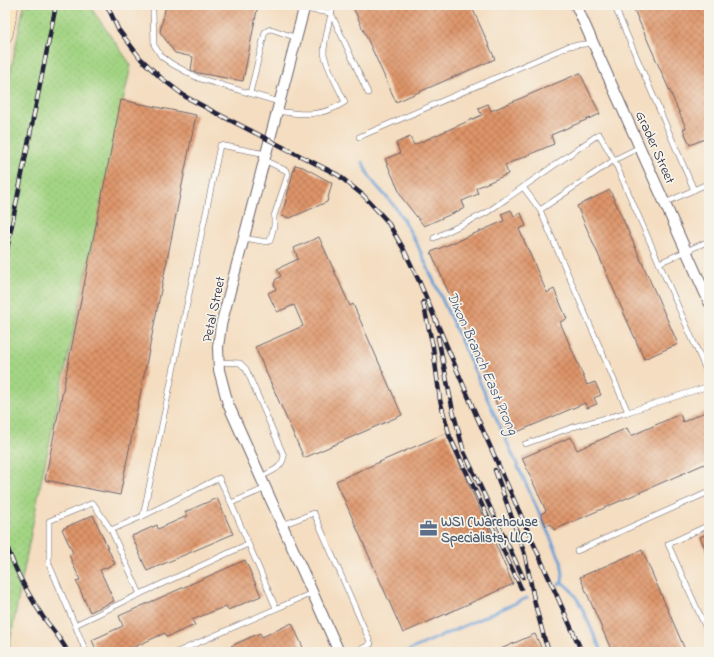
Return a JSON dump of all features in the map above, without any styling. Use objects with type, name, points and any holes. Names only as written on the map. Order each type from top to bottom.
[{"type":"main road","points":[[5,35],[11,5]]},
{"type":"street","name":"Grader Street","points":[[576,5],[709,302]]},
{"type":"street","name":"Petal Street","points":[[305,7],[221,325],[218,347],[218,370],[228,404],[339,652]]},
{"type":"lane","points":[[290,5],[331,13]]},
{"type":"lane","points":[[153,12],[154,45],[161,56],[172,64],[198,78],[250,93],[294,114],[310,114],[326,111],[345,102],[324,54],[331,13],[334,5]]},
{"type":"lane","points":[[614,5],[694,190]]},
{"type":"lane","points":[[331,13],[368,93]]},
{"type":"lane","points":[[250,93],[265,32],[271,29],[297,38]]},
{"type":"lane","points":[[359,137],[569,46],[593,43]]},
{"type":"lane","points":[[434,238],[486,212],[599,134],[614,160],[709,377]]},
{"type":"lane","points":[[143,516],[220,145],[265,157],[287,171],[288,174],[274,216],[274,226],[270,241],[267,242],[244,238]]},
{"type":"lane","points":[[540,210],[614,160],[640,147]]},
{"type":"lane","points":[[665,203],[709,183]]},
{"type":"lane","points":[[523,187],[540,210],[628,412]]},
{"type":"lane","points":[[659,263],[709,241]]},
{"type":"lane","points":[[218,362],[240,363],[246,370],[284,456],[279,467],[261,477]]},
{"type":"lane","points":[[525,444],[573,427],[628,412],[709,386]]},
{"type":"lane","points":[[111,530],[143,516],[219,478],[276,608]]},
{"type":"lane","points":[[231,504],[266,488]]},
{"type":"lane","points":[[577,551],[709,492]]},
{"type":"lane","points":[[86,652],[49,564],[49,521],[93,503],[111,530],[140,594]]},
{"type":"lane","points":[[282,526],[314,513],[371,644],[355,652]]},
{"type":"lane","points":[[709,525],[668,544],[709,635]]},
{"type":"lane","points":[[75,625],[248,544]]},
{"type":"lane","points":[[177,652],[312,592]]},
{"type":"green space","points":[[24,5],[94,5],[93,11],[131,65],[41,482],[8,652],[5,652],[5,99]]},
{"type":"building","points":[[166,5],[207,5],[219,7],[219,5],[258,5],[243,81],[198,73],[191,70],[193,57],[175,53],[160,32]]},
{"type":"building","points":[[352,5],[471,5],[495,59],[396,102]]},
{"type":"building","points":[[632,5],[709,5],[709,133],[705,134],[707,138],[690,145],[683,129],[686,128]]},
{"type":"building","points":[[580,73],[600,114],[551,135],[554,144],[505,165],[508,174],[476,188],[478,194],[462,201],[465,208],[424,226],[402,198],[385,159],[400,153],[396,143],[410,137],[414,145],[482,115],[478,108],[488,104],[491,111]]},
{"type":"building","points":[[121,100],[196,115],[120,495],[45,480]]},
{"type":"building","points":[[295,165],[303,167],[332,183],[327,202],[290,218],[282,216]]},
{"type":"building","points":[[610,190],[678,344],[644,359],[577,206]]},
{"type":"building","points":[[511,210],[514,216],[521,213],[526,226],[519,229],[547,293],[554,289],[567,319],[560,322],[587,385],[595,382],[601,395],[594,398],[597,404],[587,408],[585,403],[510,435],[431,252],[504,221],[501,214]]},
{"type":"building","points":[[319,237],[350,306],[353,304],[402,415],[304,458],[255,347],[303,326],[294,305],[277,312],[268,293],[276,289],[274,284],[276,279],[281,276],[277,269],[298,259],[294,248]]},
{"type":"building","points":[[709,410],[709,462],[554,530],[551,524],[546,526],[541,514],[546,511],[522,458],[571,437],[577,450],[627,428],[631,436],[680,414],[683,422]]},
{"type":"building","points":[[446,433],[513,584],[403,633],[336,481]]},
{"type":"building","points":[[217,498],[233,534],[147,571],[132,536],[157,525],[158,529],[187,516],[185,512]]},
{"type":"building","points":[[93,515],[115,564],[100,570],[114,601],[90,612],[76,581],[80,580],[69,555],[73,553],[62,529]]},
{"type":"building","points":[[709,533],[709,557],[700,537]]},
{"type":"building","points":[[642,550],[686,652],[612,652],[580,577]]},
{"type":"building","points":[[245,560],[261,596],[228,610],[226,606],[192,620],[195,625],[167,637],[165,633],[132,648],[134,652],[97,652],[92,640],[123,626],[119,616]]},
{"type":"building","points":[[292,623],[305,652],[233,652],[231,646],[260,633],[262,637]]},
{"type":"building","points":[[535,634],[543,652],[494,652]]},
{"type":"waterway","name":"Dixon Branch East Prong","points":[[363,162],[369,175],[404,220],[417,244],[561,561],[563,574],[562,582],[559,584]]},
{"type":"waterway","name":"Dixon Branch East Prong","points":[[562,582],[571,590],[579,602],[602,652]]},
{"type":"waterway","name":"Dixon Branch East Prong","points":[[405,652],[527,598]]},
{"type":"railway","points":[[5,259],[56,5]]},
{"type":"railway","points":[[107,5],[118,29],[141,59],[161,78],[186,97],[338,175],[364,196],[387,221],[403,248],[419,281],[477,417],[582,652]]},
{"type":"railway","points":[[423,302],[433,347],[440,400],[450,437],[521,588]]},
{"type":"railway","points":[[438,337],[453,411],[464,452],[523,577]]},
{"type":"railway","points":[[495,470],[525,555],[535,604],[545,641],[550,652]]},
{"type":"railway","points":[[5,539],[16,569],[26,589],[43,617],[68,652]]},
{"type":"place","name":"WSI (Warehouse Specialists, LLC)","points":[[428,529]]}]
